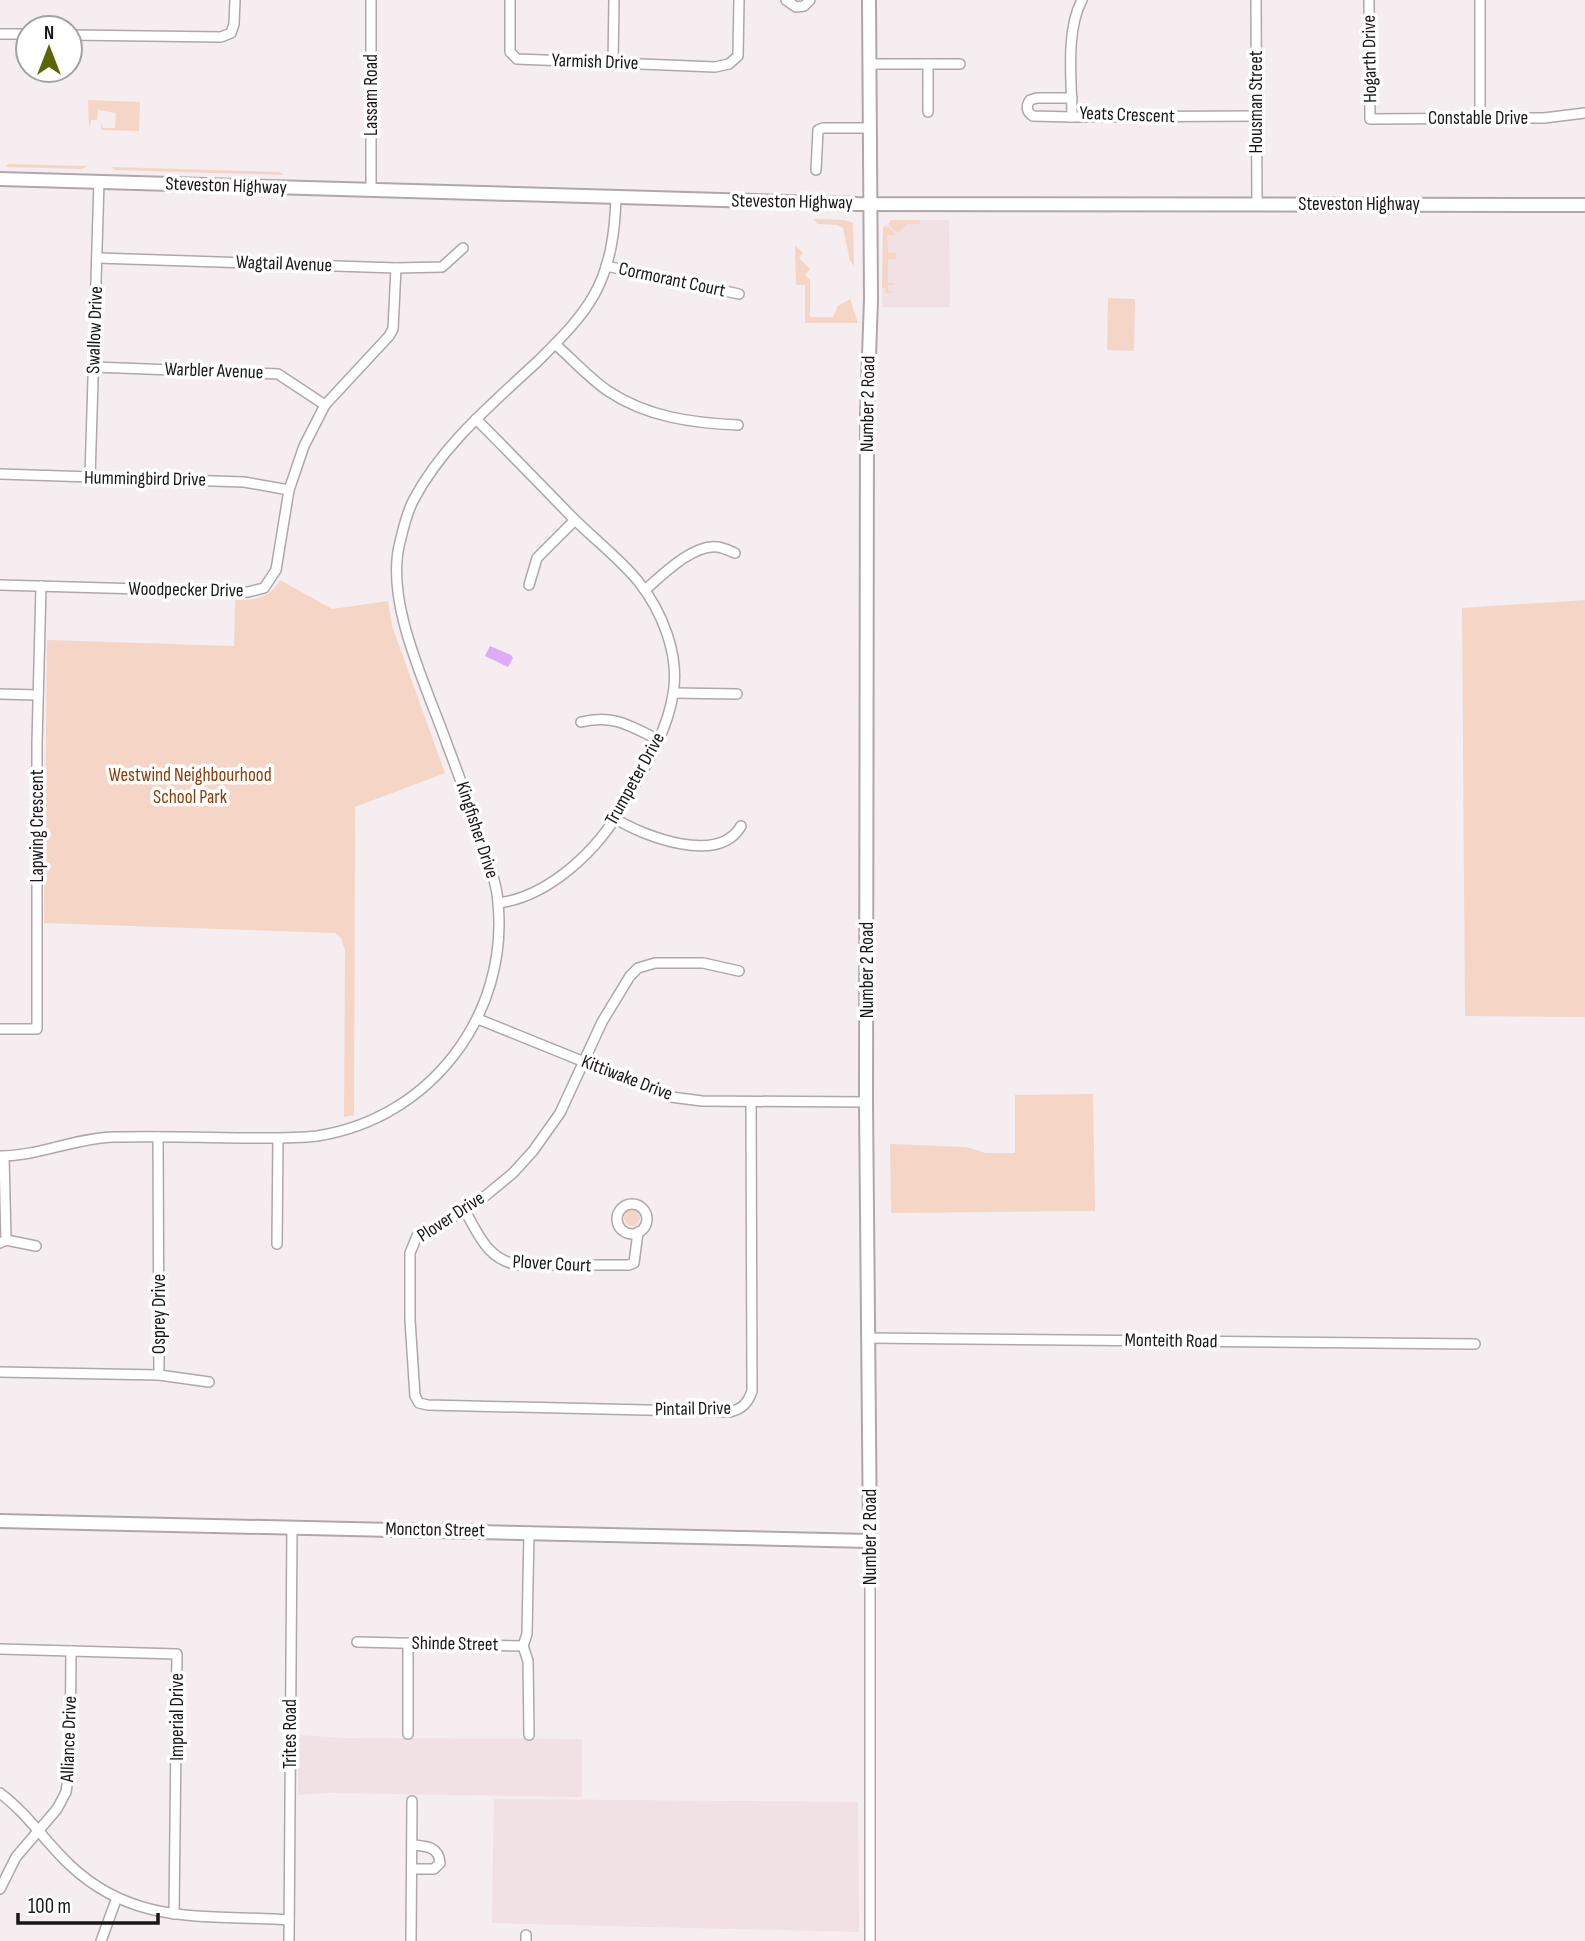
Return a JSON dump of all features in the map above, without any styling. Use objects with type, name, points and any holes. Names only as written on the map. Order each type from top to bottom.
[{"type":"street","points":[[84,35],[216,38],[232,34],[235,0]]},
{"type":"street","name":"Lassam Road","points":[[370,0],[371,190]]},
{"type":"street","name":"Yarmish Drive","points":[[510,0],[510,52],[517,60],[715,66],[725,66],[735,61],[739,50],[739,0]]},
{"type":"street","points":[[614,0],[614,63]]},
{"type":"street","points":[[786,0],[796,7],[804,6],[810,0]]},
{"type":"street","name":"Number 2 Road","points":[[869,0],[871,299],[867,413],[866,1102],[870,1941]]},
{"type":"street","name":"Yeats Crescent","points":[[1082,0],[1074,20],[1072,35],[1072,117],[1256,116]]},
{"type":"street","name":"Housman Street","points":[[1255,0],[1257,204]]},
{"type":"street","name":"Hogarth Drive","points":[[1369,0],[1370,119]]},
{"type":"street","points":[[1480,0],[1480,118]]},
{"type":"street","points":[[869,64],[960,65]]},
{"type":"street","points":[[928,64],[928,112]]},
{"type":"street","points":[[1072,98],[1037,98],[1030,100],[1027,107],[1030,114],[1036,117],[1072,117]]},
{"type":"street","name":"Constable Drive","points":[[1370,119],[1558,117],[1585,113]]},
{"type":"street","points":[[816,170],[818,130],[870,128]]},
{"type":"street","name":"Steveston Highway","points":[[0,179],[870,204],[1585,205]]},
{"type":"street","name":"Swallow Drive","points":[[90,478],[99,182]]},
{"type":"street","name":"Kingfisher Drive","points":[[2,1156],[24,1155],[98,1138],[278,1139],[317,1136],[348,1129],[400,1105],[426,1088],[457,1054],[478,1019],[490,988],[496,958],[499,903],[471,808],[405,627],[397,589],[398,547],[411,504],[433,466],[477,419],[555,344],[581,315],[595,293],[613,238],[616,197]]},
{"type":"street","name":"Wagtail Avenue","points":[[98,258],[396,268],[442,267],[463,248]]},
{"type":"street","name":"Cormorant Court","points":[[606,266],[739,294]]},
{"type":"street","name":"Woodpecker Drive","points":[[0,584],[248,592],[264,588],[276,570],[289,490],[304,446],[325,405],[393,329],[396,268]]},
{"type":"street","points":[[555,344],[607,390],[641,409],[698,424],[738,425]]},
{"type":"street","name":"Warbler Avenue","points":[[94,367],[278,374],[325,405]]},
{"type":"street","name":"Trumpeter Drive","points":[[477,419],[645,590],[662,621],[669,642],[674,693],[659,740],[616,819],[598,843],[575,866],[537,890],[509,902],[499,903]]},
{"type":"street","name":"Hummingbird Drive","points":[[0,474],[244,482],[289,490]]},
{"type":"street","points":[[529,585],[537,558],[575,520]]},
{"type":"street","points":[[645,590],[675,564],[699,551],[720,547],[735,553]]},
{"type":"street","name":"Lapwing Crescent","points":[[0,1029],[37,1029],[41,586]]},
{"type":"street","points":[[674,693],[737,694]]},
{"type":"street","points":[[0,694],[38,695]]},
{"type":"street","points":[[581,722],[597,718],[617,720],[659,740]]},
{"type":"street","points":[[616,819],[644,834],[683,844],[723,843],[733,838],[741,827]]},
{"type":"street","name":"Plover Drive","points":[[419,1403],[414,1386],[410,1253],[417,1236],[465,1211],[513,1173],[533,1151],[560,1112],[602,1022],[630,976],[638,968],[655,963],[703,964],[739,971]]},
{"type":"street","name":"Kittiwake Drive","points":[[478,1019],[671,1097],[702,1101],[866,1102]]},
{"type":"street","name":"Pintail Drive","points":[[419,1403],[439,1406],[730,1412],[744,1405],[752,1391],[751,1102]]},
{"type":"street","name":"Osprey Drive","points":[[0,1372],[159,1375],[158,1137]]},
{"type":"street","points":[[277,1244],[278,1139]]},
{"type":"street","points":[[2,1156],[3,1242],[36,1246]]},
{"type":"street","name":"Plover Court","points":[[465,1211],[495,1257],[518,1265],[629,1265],[634,1263],[636,1257],[638,1232]]},
{"type":"street","name":"Monteith Road","points":[[867,1338],[1475,1344]]},
{"type":"street","points":[[159,1375],[209,1382]]},
{"type":"street","name":"Moncton Street","points":[[0,1521],[870,1541]]},
{"type":"street","name":"Trites Road","points":[[289,1941],[292,1527]]},
{"type":"street","name":"Shinde Street","points":[[357,1642],[523,1646],[527,1634],[529,1532]]},
{"type":"street","points":[[408,1643],[408,1734]]},
{"type":"street","points":[[523,1646],[528,1661],[529,1735]]},
{"type":"street","name":"Imperial Drive","points":[[0,1649],[177,1654],[174,1914]]},
{"type":"street","name":"Alliance Drive","points":[[0,1889],[16,1857],[62,1802],[69,1781],[71,1651]]},
{"type":"street","points":[[0,1793],[39,1830],[71,1867],[116,1900],[174,1914],[289,1920]]},
{"type":"street","points":[[411,1941],[412,1801]]},
{"type":"street","points":[[412,1869],[427,1871],[440,1863],[439,1854],[434,1849],[413,1845]]},
{"type":"street","points":[[102,1941],[116,1900]]},
{"type":"shaded area","points":[[893,220],[949,220],[950,307],[882,307],[883,227]]},
{"type":"shaded area","points":[[490,646],[511,655],[513,658],[508,667],[485,656]]},
{"type":"shaded area","points":[[298,1735],[343,1738],[582,1739],[582,1797],[329,1793],[298,1795]]},
{"type":"shaded area","points":[[494,1799],[858,1802],[859,1932],[492,1923]]},
{"type":"green space","points":[[88,100],[140,102],[139,131],[101,130],[101,122],[103,128],[115,128],[116,113],[98,110],[97,120],[91,120],[89,130]]},
{"type":"green space","points":[[8,164],[87,166],[82,169],[5,167]]},
{"type":"green space","points":[[111,167],[280,172],[284,175],[115,170]]},
{"type":"green space","points":[[813,219],[853,223],[854,266],[850,261],[843,228],[818,224]]},
{"type":"green space","points":[[890,220],[920,220],[920,224],[907,224],[898,233],[890,226]]},
{"type":"green space","points":[[883,227],[888,227],[897,235],[887,235],[888,253],[896,253],[896,259],[888,259],[888,283],[895,285],[888,285],[888,291],[895,292],[885,293],[885,288],[882,288]]},
{"type":"green space","points":[[795,245],[803,253],[799,258],[810,269],[805,275],[810,280],[810,317],[833,317],[838,306],[850,299],[858,323],[805,323],[805,285],[796,285]]},
{"type":"green space","points":[[1108,298],[1135,299],[1134,351],[1107,350]]},
{"type":"green space","name":"Westwind Neighbourhood School Park","points":[[280,580],[332,609],[388,601],[392,626],[445,773],[355,807],[354,1115],[344,1117],[345,950],[341,938],[335,933],[44,923],[47,640],[234,646],[235,600],[249,600],[266,595]]},
{"type":"green space","points":[[1585,600],[1585,1017],[1465,1016],[1462,608]]},
{"type":"green space","points":[[1093,1094],[1095,1211],[891,1213],[890,1144],[966,1147],[986,1153],[1015,1153],[1015,1095]]},
{"type":"green space","points":[[632,1210],[638,1212],[638,1224],[632,1226],[626,1224],[624,1218],[626,1212]]}]
